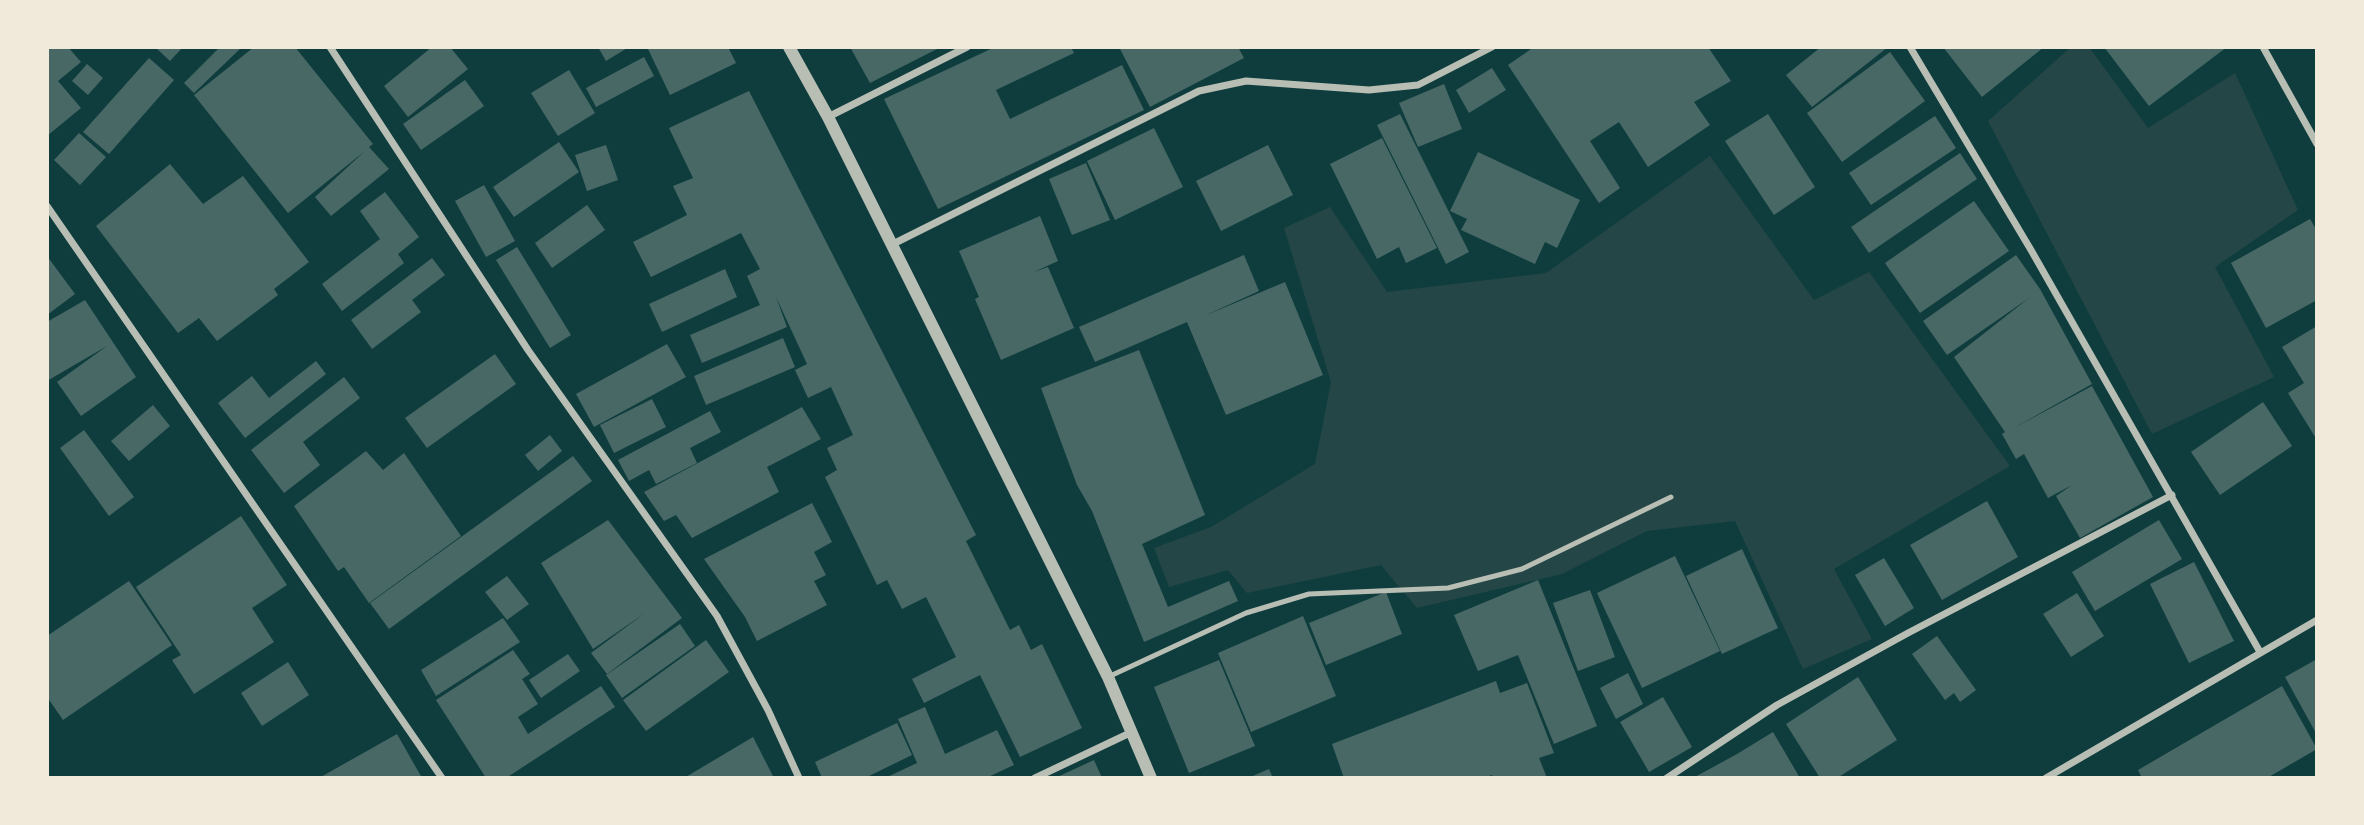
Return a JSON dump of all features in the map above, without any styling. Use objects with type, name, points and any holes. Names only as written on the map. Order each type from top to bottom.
[{"type":"street","points":[[330,47],[528,350],[717,616],[768,710],[799,778]]},
{"type":"street","points":[[789,47],[828,117],[1108,677],[1151,778]]},
{"type":"street","points":[[828,117],[967,47]]},
{"type":"street","points":[[891,245],[1199,91],[1246,81],[1369,90],[1418,85],[1492,47]]},
{"type":"street","points":[[1910,47],[2172,495],[2260,652]]},
{"type":"street","points":[[2263,47],[2317,144]]},
{"type":"street","points":[[47,206],[442,778]]},
{"type":"street","points":[[1667,778],[1777,705],[1908,632],[1999,588],[2172,495]]},
{"type":"street","points":[[2046,778],[2317,620]]},
{"type":"street","points":[[1035,778],[1133,732]]},
{"type":"lane","points":[[1108,677],[1246,613],[1309,594],[1448,588],[1522,569],[1671,497]]},
{"type":"shaded area","points":[[2071,47],[2089,47],[2148,128],[2235,73],[2298,210],[2215,267],[2274,377],[2152,434],[1988,121]]},
{"type":"shaded area","points":[[1710,156],[1814,300],[1869,272],[2010,466],[1834,569],[1872,639],[1803,669],[1735,521],[1647,531],[1562,574],[1417,608],[1381,565],[1247,593],[1228,570],[1169,587],[1154,548],[1211,527],[1315,464],[1331,382],[1284,228],[1330,207],[1387,292],[1546,273]]},
{"type":"building","points":[[47,47],[68,47],[81,62],[58,81],[81,108],[47,136]]},
{"type":"building","points":[[155,47],[183,47],[170,61]]},
{"type":"building","points":[[220,47],[242,47],[194,93],[184,83]]},
{"type":"building","points":[[254,47],[295,47],[373,144],[369,147],[389,169],[331,216],[315,197],[365,151],[288,213],[194,95]]},
{"type":"building","points":[[432,47],[450,47],[468,69],[408,117],[384,86]]},
{"type":"building","points":[[598,47],[629,47],[606,61]]},
{"type":"building","points":[[728,47],[736,63],[670,95],[648,49]]},
{"type":"building","points":[[850,47],[941,47],[870,83]]},
{"type":"building","points":[[995,47],[1071,47],[1074,53],[996,90],[1010,119],[1122,65],[1144,110],[938,209],[884,99]]},
{"type":"building","points":[[1119,47],[1238,47],[1244,58],[1150,107]]},
{"type":"building","points":[[1534,47],[1708,47],[1731,81],[1694,102],[1710,125],[1648,167],[1619,122],[1590,141],[1620,188],[1599,203],[1508,65]]},
{"type":"building","points":[[1821,47],[1888,47],[1812,107],[1786,75]]},
{"type":"building","points":[[1943,47],[2044,47],[1982,97]]},
{"type":"building","points":[[2104,47],[2227,47],[2149,106]]},
{"type":"building","points":[[1890,52],[1925,101],[1842,162],[1807,113]]},
{"type":"building","points":[[644,57],[654,76],[596,107],[586,88]]},
{"type":"building","points":[[149,58],[174,80],[109,154],[83,132]]},
{"type":"building","points":[[87,64],[103,78],[88,95],[72,81]]},
{"type":"building","points":[[1492,68],[1506,90],[1469,113],[1456,90]]},
{"type":"building","points":[[569,70],[595,113],[558,136],[531,93]]},
{"type":"building","points":[[465,80],[484,106],[421,150],[403,124]]},
{"type":"building","points":[[1444,84],[1462,129],[1418,147],[1399,103]]},
{"type":"building","points":[[749,91],[976,535],[966,541],[1010,630],[1019,625],[1031,650],[1042,644],[1082,728],[1020,757],[980,675],[924,703],[912,679],[956,657],[926,597],[902,609],[887,580],[877,585],[825,477],[837,470],[827,448],[853,435],[831,387],[808,398],[795,370],[807,364],[776,297],[787,327],[702,363],[690,335],[760,305],[747,276],[760,269],[741,233],[651,277],[633,242],[687,215],[673,186],[693,178],[669,128]]},
{"type":"building","points":[[1400,114],[1469,252],[1446,264],[1377,125]]},
{"type":"building","points":[[1768,114],[1815,187],[1774,215],[1725,141]]},
{"type":"building","points":[[1935,116],[1956,148],[1871,205],[1849,173]]},
{"type":"building","points":[[1154,128],[1183,187],[1115,220],[1087,161]]},
{"type":"building","points":[[79,133],[106,157],[80,185],[54,160]]},
{"type":"building","points":[[1382,138],[1437,248],[1406,263],[1399,247],[1377,259],[1330,164]]},
{"type":"building","points":[[559,142],[579,172],[514,217],[493,187]]},
{"type":"building","points":[[606,145],[618,180],[587,191],[575,155]]},
{"type":"building","points":[[1268,145],[1293,195],[1221,231],[1196,181]]},
{"type":"building","points":[[1478,152],[1580,200],[1557,248],[1545,242],[1535,264],[1461,230],[1467,219],[1450,211]]},
{"type":"building","points":[[1960,153],[1977,179],[1869,253],[1851,227]]},
{"type":"building","points":[[1086,163],[1110,220],[1072,235],[1049,179]]},
{"type":"building","points":[[170,164],[203,204],[243,176],[309,262],[274,289],[278,295],[217,341],[199,318],[178,333],[96,226]]},
{"type":"building","points":[[484,185],[515,241],[486,257],[455,201]]},
{"type":"building","points":[[385,192],[419,237],[398,254],[404,263],[342,311],[322,284],[380,239],[360,211]]},
{"type":"building","points":[[1974,201],[2009,251],[1920,313],[1885,263]]},
{"type":"building","points":[[587,205],[605,230],[552,268],[535,243]]},
{"type":"building","points":[[1040,216],[1058,261],[1034,272],[1048,267],[1074,328],[1001,360],[975,299],[979,297],[959,251]]},
{"type":"building","points":[[2310,219],[2317,231],[2317,300],[2266,328],[2231,263]]},
{"type":"building","points":[[517,247],[571,335],[550,348],[496,260]]},
{"type":"building","points":[[1244,255],[1259,291],[1204,316],[1285,282],[1323,375],[1226,415],[1187,322],[1095,362],[1079,327]]},
{"type":"building","points":[[2016,255],[2040,289],[2092,384],[2012,429],[2092,386],[2153,497],[2080,538],[2056,496],[2072,485],[2048,498],[2024,454],[2016,459],[2002,434],[2005,432],[1954,357],[2029,298],[1947,355],[1923,321]]},
{"type":"building","points":[[47,256],[75,294],[47,315]]},
{"type":"building","points":[[432,258],[445,275],[412,300],[421,312],[372,349],[351,320]]},
{"type":"building","points":[[725,269],[737,297],[662,332],[649,304]]},
{"type":"building","points":[[85,300],[136,377],[81,416],[57,382],[107,346],[47,381],[47,322]]},
{"type":"building","points":[[2317,326],[2317,440],[2288,393],[2304,383],[2282,347]]},
{"type":"building","points":[[783,338],[795,367],[706,405],[694,376]]},
{"type":"building","points":[[667,344],[686,377],[594,427],[576,394]]},
{"type":"building","points":[[1139,350],[1205,515],[1142,544],[1168,607],[1229,581],[1238,601],[1144,642],[1092,511],[1077,485],[1041,388]]},
{"type":"building","points":[[495,354],[516,384],[427,448],[405,418]]},
{"type":"building","points":[[316,361],[326,374],[245,438],[218,403],[252,376],[269,398]]},
{"type":"building","points":[[344,377],[360,398],[303,442],[320,465],[284,493],[251,450]]},
{"type":"building","points":[[652,399],[666,427],[614,453],[600,425]]},
{"type":"building","points":[[2263,402],[2292,446],[2220,495],[2191,452]]},
{"type":"building","points":[[153,405],[170,426],[129,461],[111,441]]},
{"type":"building","points":[[802,407],[821,439],[767,467],[779,492],[692,538],[676,515],[664,521],[644,492]]},
{"type":"building","points":[[710,411],[721,432],[690,448],[697,463],[656,484],[649,470],[629,481],[618,460]]},
{"type":"building","points":[[84,430],[134,497],[109,516],[60,448]]},
{"type":"building","points":[[550,435],[562,451],[538,471],[525,455]]},
{"type":"building","points":[[366,451],[383,470],[404,453],[461,536],[369,603],[344,567],[338,571],[294,506]]},
{"type":"building","points":[[573,456],[592,481],[389,629],[370,603]]},
{"type":"building","points":[[1987,501],[2018,557],[1942,600],[1910,545]]},
{"type":"building","points":[[812,503],[832,542],[814,552],[826,575],[814,581],[827,605],[757,641],[745,617],[704,559]]},
{"type":"building","points":[[241,516],[287,585],[252,608],[274,642],[194,694],[172,660],[181,655],[136,587]]},
{"type":"building","points":[[608,520],[682,618],[607,674],[591,653],[645,613],[593,649],[541,563]]},
{"type":"building","points":[[2159,520],[2182,559],[2095,611],[2072,572]]},
{"type":"building","points":[[1742,549],[1778,628],[1722,654],[1686,576]]},
{"type":"building","points":[[1675,556],[1720,651],[1642,688],[1597,593]]},
{"type":"building","points":[[1884,558],[1914,608],[1885,626],[1855,575]]},
{"type":"building","points":[[2194,562],[2234,641],[2189,663],[2150,584]]},
{"type":"building","points":[[507,576],[529,604],[507,620],[485,592]]},
{"type":"building","points":[[1538,580],[1597,726],[1554,744],[1518,655],[1478,671],[1454,615]]},
{"type":"building","points":[[129,581],[172,645],[63,720],[47,697],[47,636]]},
{"type":"building","points":[[1590,590],[1615,657],[1578,671],[1553,603]]},
{"type":"building","points":[[1386,592],[1402,634],[1326,665],[1309,623]]},
{"type":"building","points":[[2077,593],[2104,636],[2071,657],[2043,614]]},
{"type":"building","points":[[1303,616],[1336,696],[1251,732],[1218,653]]},
{"type":"building","points":[[503,618],[520,642],[436,696],[421,670]]},
{"type":"building","points":[[680,624],[695,646],[622,698],[606,675]]},
{"type":"building","points":[[1937,636],[1976,690],[1960,702],[1954,693],[1945,700],[1912,654]]},
{"type":"building","points":[[706,640],[729,672],[646,731],[623,700]]},
{"type":"building","points":[[513,650],[530,674],[522,679],[538,704],[518,717],[528,734],[601,686],[615,707],[506,778],[486,778],[436,700]]},
{"type":"building","points":[[568,654],[580,671],[541,698],[529,680]]},
{"type":"building","points":[[2317,659],[2317,735],[2285,677]]},
{"type":"building","points":[[1219,660],[1255,746],[1189,773],[1154,687]]},
{"type":"building","points":[[288,662],[309,695],[262,726],[241,693]]},
{"type":"building","points":[[1628,673],[1643,704],[1616,719],[1600,688]]},
{"type":"building","points":[[1858,677],[1897,740],[1837,778],[1820,778],[1786,724]]},
{"type":"building","points":[[1496,681],[1500,693],[1527,683],[1554,753],[1539,758],[1547,778],[1493,778],[1492,775],[1484,778],[1344,778],[1332,744]]},
{"type":"building","points":[[2282,686],[2317,749],[2267,778],[2142,778],[2138,770]]},
{"type":"building","points":[[1663,697],[1692,747],[1649,772],[1620,722]]},
{"type":"building","points":[[925,707],[945,754],[997,730],[1014,765],[986,778],[885,778],[917,763],[898,719]]},
{"type":"building","points":[[897,723],[912,755],[865,778],[822,778],[815,762]]},
{"type":"building","points":[[1773,732],[1800,778],[1693,778],[1737,754]]},
{"type":"building","points":[[397,734],[422,778],[319,778]]},
{"type":"building","points":[[753,737],[774,778],[684,778]]},
{"type":"building","points":[[1094,760],[1102,778],[1055,778]]},
{"type":"building","points":[[1269,769],[1273,778],[1248,778]]}]
